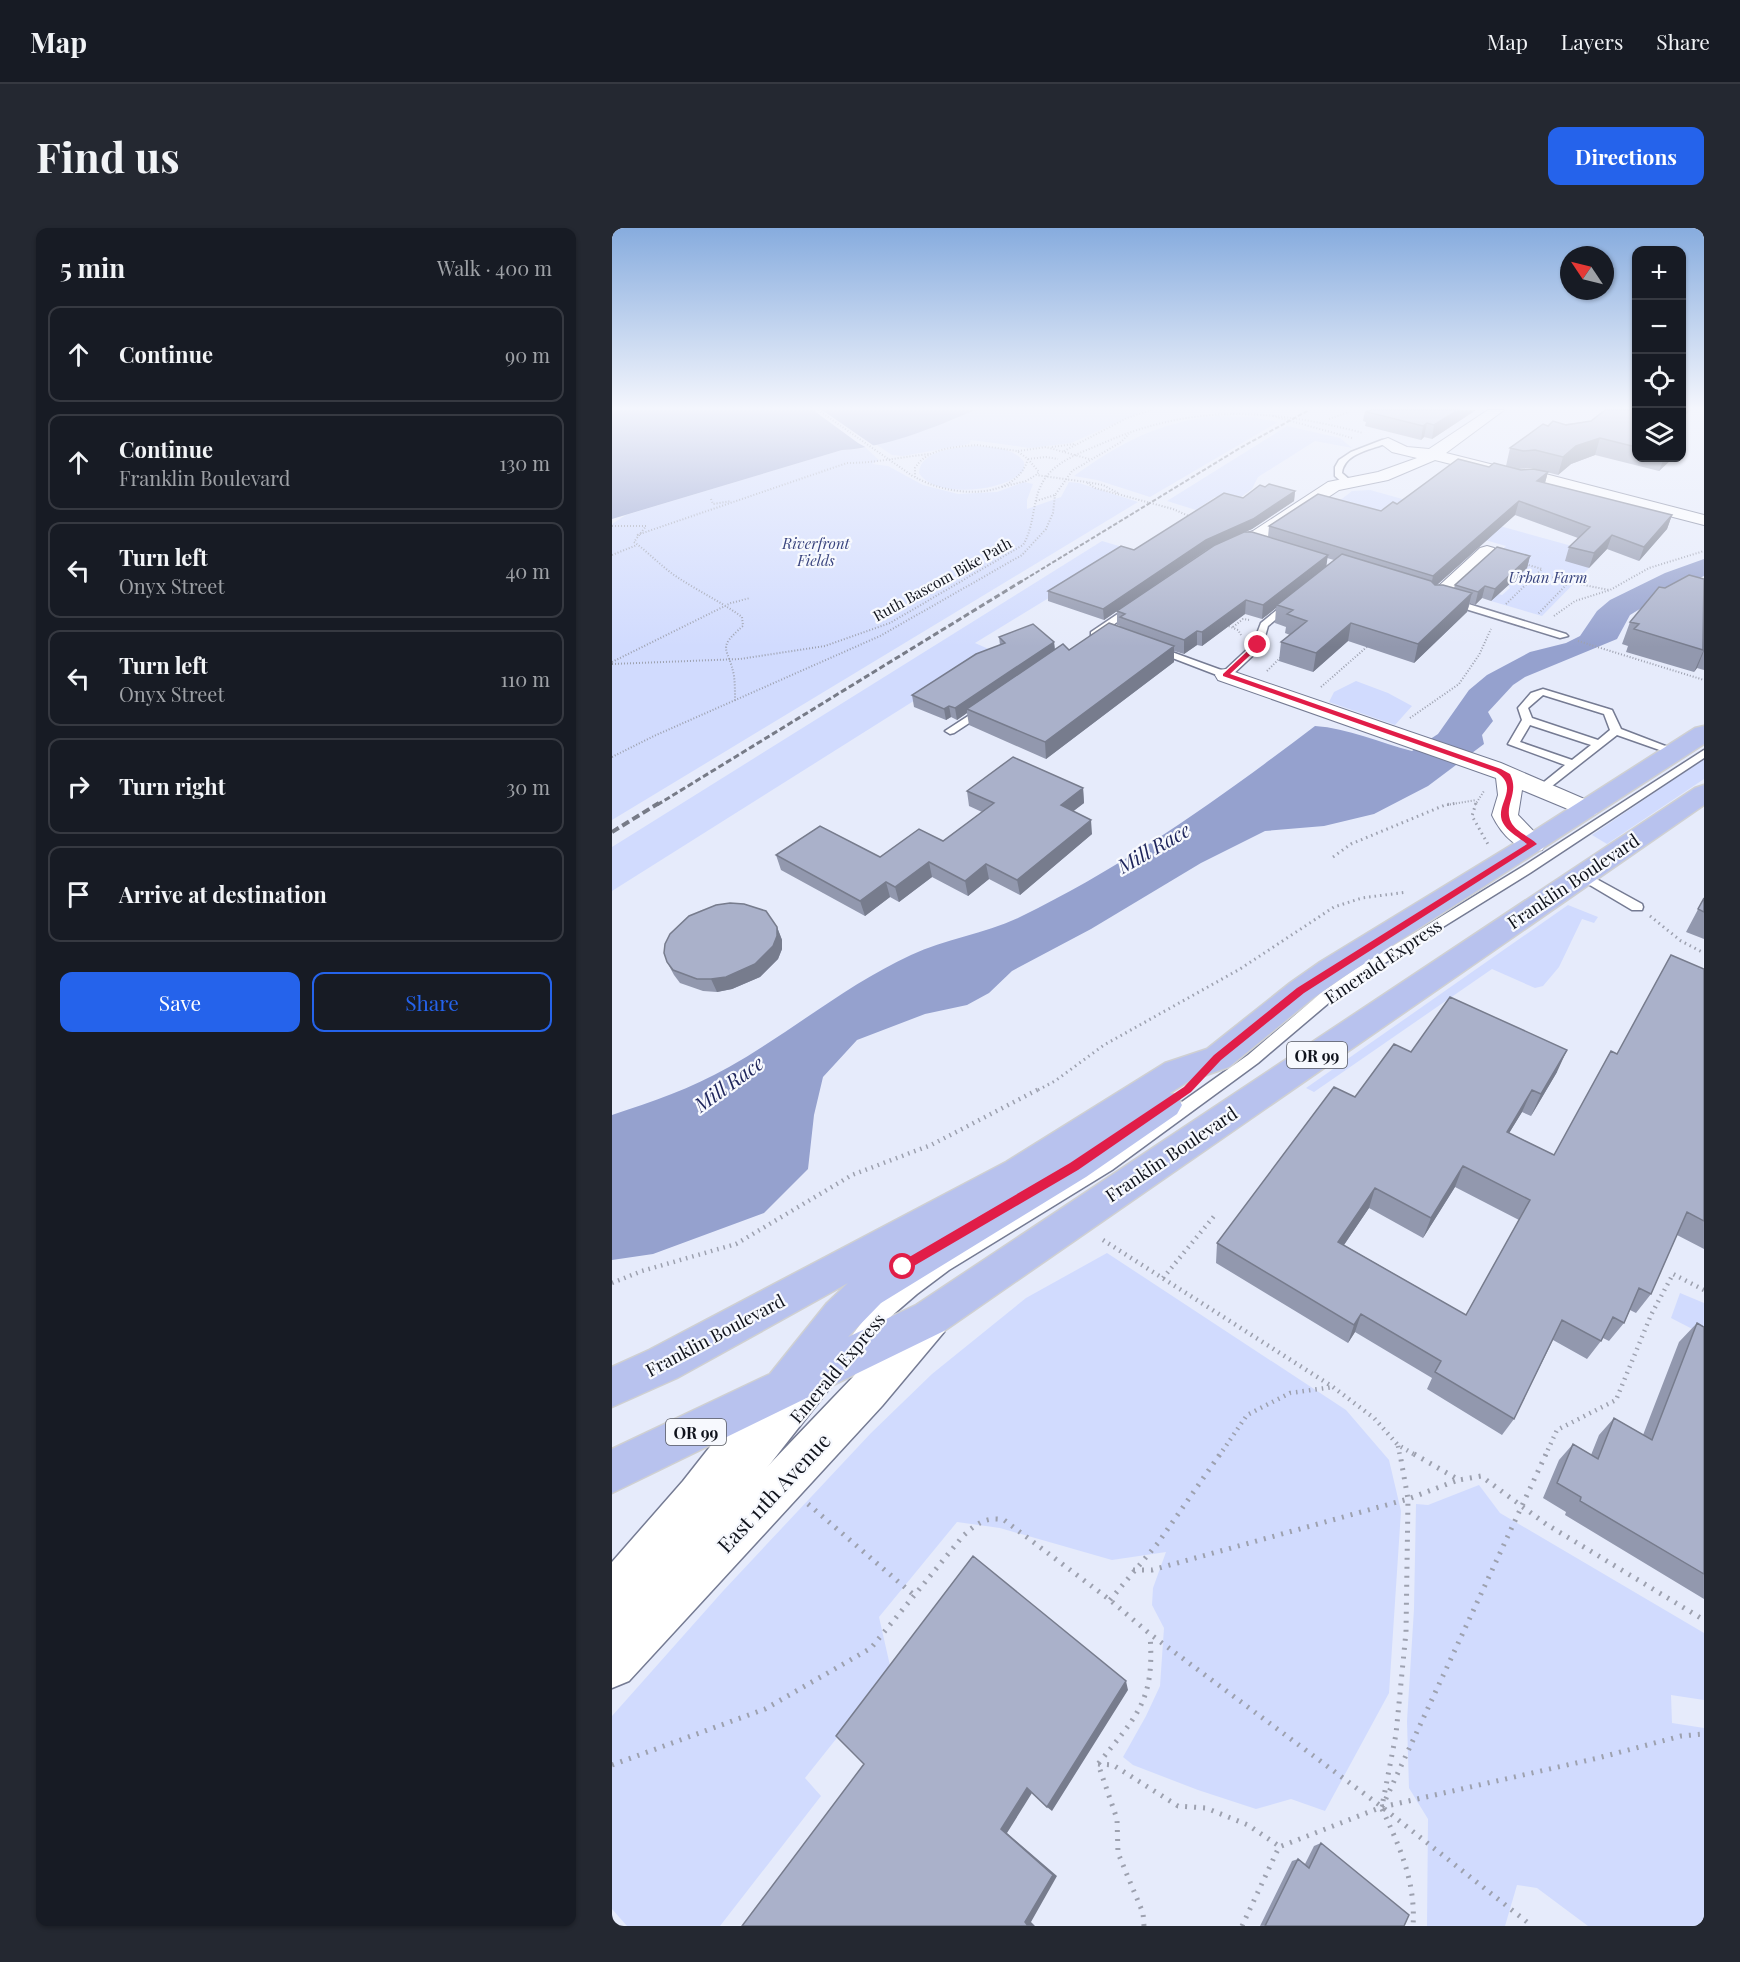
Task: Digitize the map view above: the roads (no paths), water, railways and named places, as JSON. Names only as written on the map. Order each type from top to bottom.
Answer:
[{"type":"main road","name":"Franklin Boulevard","points":[[612,1387],[663,1364],[1019,1172],[1177,1072],[1218,1058],[1300,991],[1541,849],[1587,809],[1704,733]]},
{"type":"main road","name":"Franklin Boulevard","points":[[612,1471],[930,1318],[1704,793]]},
{"type":"main road","points":[[1541,849],[1582,875]]},
{"type":"main road","points":[[612,1596],[711,1484],[841,1316],[867,1291],[1074,1167],[1188,1089],[1218,1058]]},
{"type":"main road","name":"East 11th Avenue","points":[[612,1664],[867,1392],[930,1318]]},
{"type":"street","points":[[1243,540],[1259,535],[1327,489]]},
{"type":"street","points":[[1559,489],[1704,528]]},
{"type":"street","points":[[1585,489],[1704,520]]},
{"type":"street","points":[[1432,595],[1487,552]]},
{"type":"street","points":[[1224,669],[1274,692],[1408,737],[1543,788],[1587,809]]},
{"type":"street","points":[[1500,772],[1511,791],[1507,800],[1505,818],[1513,831],[1541,849]]},
{"type":"lane","points":[[1243,540],[1269,545]]},
{"type":"lane","points":[[1432,595],[1563,636]]},
{"type":"lane","points":[[1147,646],[1224,669],[1258,645],[1264,625],[1298,597]]},
{"type":"lane","points":[[1082,642],[1141,602]]},
{"type":"lane","points":[[1101,630],[1117,636]]},
{"type":"lane","points":[[1573,764],[1514,744],[1527,720],[1523,708],[1535,694],[1543,692],[1608,712],[1616,731],[1675,752]]},
{"type":"lane","points":[[950,731],[996,700]]},
{"type":"lane","points":[[1527,720],[1599,744]]},
{"type":"lane","points":[[1543,788],[1616,731]]},
{"type":"lane","name":"Emerald Express","points":[[612,1631],[716,1516],[875,1319],[911,1288],[942,1265],[1124,1153],[1253,1059],[1326,997],[1541,849],[1704,753]]},
{"type":"lane","points":[[1582,875],[1637,907]]},
{"type":"water","points":[[612,489],[711,489],[612,519]]},
{"type":"water","name":"Mill Race","points":[[1704,559],[1704,576],[1661,596],[1630,615],[1617,639],[1525,677],[1513,685],[1488,712],[1493,721],[1482,735],[1484,744],[1428,786],[1374,814],[1324,826],[1265,831],[1201,863],[1091,929],[1012,971],[989,993],[967,1005],[925,1014],[857,1040],[823,1077],[814,1115],[808,1169],[764,1213],[653,1254],[612,1260],[612,1115],[672,1094],[714,1075],[752,1053],[841,994],[911,955],[938,944],[1009,922],[1099,875],[1173,828],[1315,726],[1352,733],[1412,751],[1438,734],[1469,690],[1487,675],[1530,652],[1566,643],[1580,636],[1597,611],[1610,600],[1665,573]]},
{"type":"railway","points":[[1019,583],[1172,489]]},
{"type":"railway","points":[[657,805],[1022,581]]},
{"type":"railway","points":[[612,832],[659,803]]},
{"type":"park label","name":"Riverfront Fields","points":[[816,552]]},
{"type":"park label","name":"Urban Farm","points":[[1548,577]]}]
